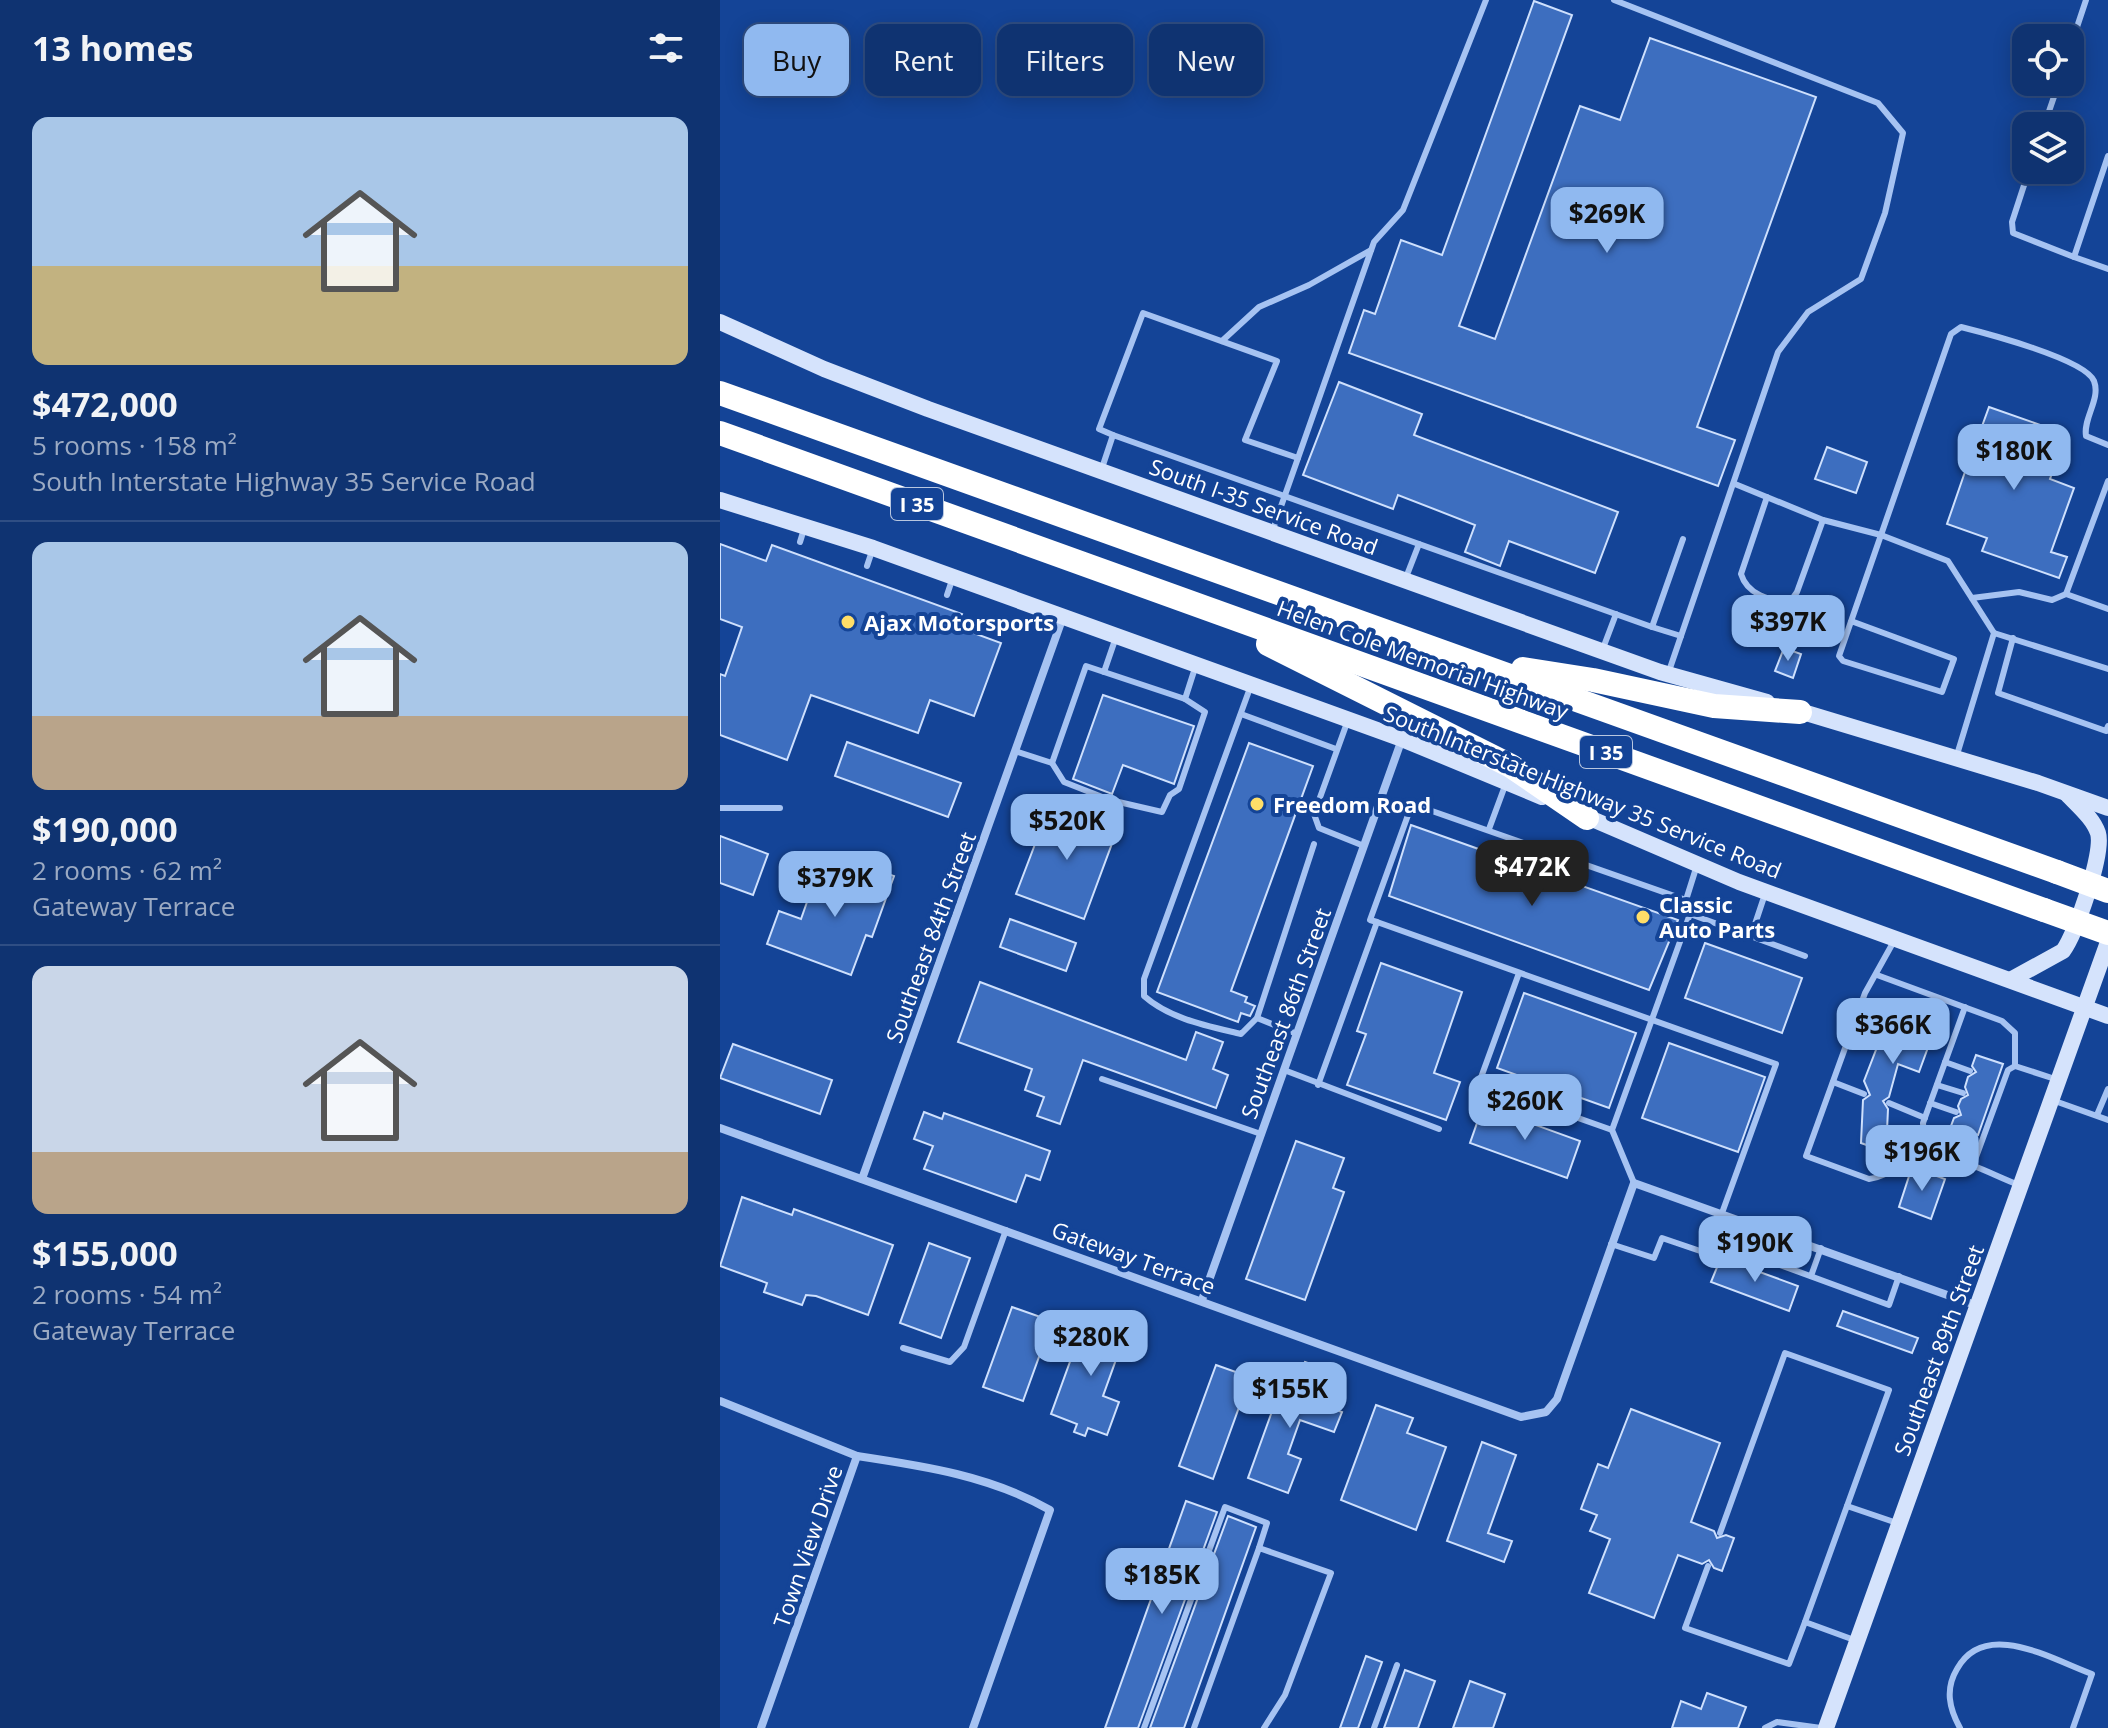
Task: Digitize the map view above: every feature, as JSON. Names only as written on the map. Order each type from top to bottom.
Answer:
[{"type":"highway","name":"Helen Cole Memorial Highway","points":[[720,393],[2108,891]]},
{"type":"highway","name":"Helen Cole Memorial Highway","points":[[720,433],[2108,933]]},
{"type":"highway","points":[[1169,595],[1511,766],[1587,818]]},
{"type":"highway","points":[[1468,661],[1593,680],[1714,706],[1800,712]]},
{"type":"main road","name":"South I-35 Service Road","points":[[720,322],[824,369],[1101,471],[1668,674],[1800,712]]},
{"type":"main road","points":[[720,500],[802,534],[873,548],[1063,616]]},
{"type":"main road","name":"South Interstate Highway 35 Service Road","points":[[1063,616],[1402,739],[1766,892],[2108,1016]]},
{"type":"main road","points":[[1800,712],[1956,758],[2108,808]]},
{"type":"main road","points":[[2012,979],[2063,951],[2095,866],[2099,837],[2096,827],[2066,793]]},
{"type":"main road","name":"Southeast 89th Street","points":[[1824,1728],[2108,942]]},
{"type":"street","name":"Southeast 84th Street","points":[[862,1179],[1063,616]]},
{"type":"street","name":"Southeast 86th Street","points":[[1202,1300],[1402,739]]},
{"type":"street","name":"Gateway Terrace","points":[[720,1128],[1508,1412],[1536,1417],[1550,1409],[1557,1399],[1611,1244]]},
{"type":"street","points":[[1611,1244],[1634,1183],[1978,1306]]},
{"type":"street","name":"Town View Drive","points":[[720,1401],[780,1422],[857,1456],[761,1728]]},
{"type":"street","points":[[857,1456],[927,1467],[1013,1489],[1050,1510],[973,1728]]},
{"type":"lane","points":[[1272,532],[1372,250],[1403,210],[1486,0]]},
{"type":"lane","points":[[1614,0],[1878,103],[1903,133],[1885,213],[1861,279],[1808,312],[1778,352],[1668,674]]},
{"type":"lane","points":[[2078,24],[2086,0]]},
{"type":"lane","points":[[2074,257],[2108,156]]},
{"type":"lane","points":[[2024,184],[2012,222],[2013,233],[2020,239],[2108,269]]},
{"type":"lane","points":[[2097,189],[2108,192]]},
{"type":"lane","points":[[1222,341],[1259,307],[1309,285],[1372,250]]},
{"type":"lane","points":[[1298,458],[1245,440],[1277,361],[1143,313],[1099,429],[1681,636]]},
{"type":"lane","points":[[1851,621],[1954,659],[1942,692],[1843,661],[1839,656],[1851,621],[1951,334],[1961,327],[2013,342],[2082,369],[2093,378],[2095,388],[2086,436],[2108,445]]},
{"type":"lane","points":[[1101,471],[1113,435]]},
{"type":"lane","points":[[2066,594],[2108,481]]},
{"type":"lane","points":[[1735,484],[1823,520],[1881,535],[1948,561],[1994,633],[2108,669]]},
{"type":"lane","points":[[1767,497],[1741,574],[1744,584],[1752,592],[1790,602],[1797,592],[1823,520]]},
{"type":"lane","points":[[1652,627],[1683,539]]},
{"type":"lane","points":[[1405,580],[1419,544]]},
{"type":"lane","points":[[867,566],[873,548]]},
{"type":"lane","points":[[947,595],[953,577]]},
{"type":"lane","points":[[1972,598],[2019,592],[2052,600],[2066,594],[2108,609]]},
{"type":"lane","points":[[1602,651],[1616,614]]},
{"type":"lane","points":[[1956,758],[1994,633]]},
{"type":"lane","points":[[1104,672],[1116,636]]},
{"type":"lane","points":[[2013,638],[1998,693],[2106,731],[2108,726]]},
{"type":"lane","points":[[1185,699],[1196,665]]},
{"type":"lane","points":[[1015,751],[1052,763],[1064,782],[1110,800],[1162,812],[1170,795],[1179,789],[1205,712],[1185,699],[1086,666],[1052,763]]},
{"type":"lane","points":[[1252,685],[1144,979],[1144,996],[1158,1008],[1241,1034],[1257,1018],[1314,844]]},
{"type":"lane","points":[[1241,714],[1336,749]]},
{"type":"lane","points":[[1348,720],[1314,814],[1319,828],[1364,846]]},
{"type":"lane","points":[[1489,829],[1507,781]]},
{"type":"lane","points":[[1686,900],[1412,804],[1370,920],[1776,1064],[1722,1213]]},
{"type":"lane","points":[[720,808],[780,808]]},
{"type":"lane","points":[[1634,1183],[1612,1130],[1690,914],[1686,900],[1697,865]]},
{"type":"lane","points":[[1751,936],[1766,892]]},
{"type":"lane","points":[[1690,914],[1805,956]]},
{"type":"lane","points":[[1318,1085],[1377,922]]},
{"type":"lane","points":[[1896,938],[1865,993],[1806,1156],[1869,1179],[1880,1178],[1915,1157],[1944,1157],[2021,1186]]},
{"type":"lane","points":[[1519,973],[1479,1083],[1612,1130]]},
{"type":"lane","points":[[1877,975],[2002,1021],[2015,1033],[2015,1066]]},
{"type":"lane","points":[[1925,1157],[1925,1118],[1965,1007]]},
{"type":"lane","points":[[1257,1018],[1297,1034]]},
{"type":"lane","points":[[1945,1062],[1970,1071]]},
{"type":"lane","points":[[1972,1168],[2000,1082],[2008,1070],[2015,1066],[2058,1080]]},
{"type":"lane","points":[[1284,1070],[1439,1129]]},
{"type":"lane","points":[[1102,1079],[1261,1134]]},
{"type":"lane","points":[[1833,1082],[1864,1094]]},
{"type":"lane","points":[[1937,1085],[1963,1093]]},
{"type":"lane","points":[[2097,1115],[2108,1089]]},
{"type":"lane","points":[[2052,1100],[2108,1120]]},
{"type":"lane","points":[[1889,1103],[1925,1118]]},
{"type":"lane","points":[[1930,1103],[1956,1112]]},
{"type":"lane","points":[[1742,1251],[1751,1223]]},
{"type":"lane","points":[[903,1348],[950,1362],[964,1347],[1006,1230]]},
{"type":"lane","points":[[1611,1244],[1654,1258],[1662,1238],[1712,1255],[1742,1251],[1889,1305],[1899,1276]]},
{"type":"lane","points":[[1811,1276],[1821,1248]]},
{"type":"lane","points":[[1708,1566],[1685,1628],[1789,1664],[1889,1390],[1785,1353],[1720,1533]]},
{"type":"lane","points":[[1847,1506],[1899,1524]]},
{"type":"lane","points":[[1144,1728],[1225,1507],[1267,1523],[1194,1728]]},
{"type":"lane","points":[[1259,1548],[1331,1573],[1285,1695],[1264,1728]]},
{"type":"lane","points":[[1805,1622],[1857,1641]]},
{"type":"lane","points":[[1960,1728],[1950,1704],[1953,1676],[1971,1653],[1998,1643],[2013,1644],[2092,1674],[2073,1728]]},
{"type":"lane","points":[[1374,1728],[1397,1665]]},
{"type":"lane","points":[[1765,1728],[1777,1722],[1824,1728]]},
{"type":"building","points":[[1534,1],[1572,15],[1459,326],[1495,339],[1580,106],[1620,120],[1650,38],[1816,97],[1697,427],[1735,440],[1718,486],[1349,353],[1364,310],[1375,314],[1401,240],[1442,255]]},
{"type":"building","points":[[1339,382],[1422,414],[1414,435],[1618,512],[1595,573],[1509,541],[1500,566],[1465,552],[1475,525],[1398,495],[1393,509],[1303,475]]},
{"type":"building","points":[[1989,407],[2066,434],[2050,479],[2074,488],[2051,552],[2067,557],[2059,578],[1982,551],[1987,538],[1947,524],[1967,466],[1960,464],[1966,448],[1973,451]]},
{"type":"building","points":[[1827,447],[1867,462],[1856,493],[1815,479]]},
{"type":"building","points":[[720,544],[766,561],[772,545],[962,614],[957,627],[1001,643],[974,716],[930,700],[918,733],[811,695],[787,760],[720,735],[720,674],[725,676],[742,627],[720,619]]},
{"type":"building","points":[[1784,648],[1801,654],[1793,678],[1775,671]]},
{"type":"building","points":[[1103,695],[1194,726],[1174,784],[1123,765],[1112,794],[1073,779]]},
{"type":"building","points":[[847,742],[961,783],[948,817],[835,776]]},
{"type":"building","points":[[1249,743],[1313,766],[1231,991],[1247,997],[1245,1002],[1255,1006],[1250,1016],[1241,1013],[1238,1022],[1157,992]]},
{"type":"building","points":[[1050,805],[1117,830],[1084,919],[1016,894]]},
{"type":"building","points":[[1411,825],[1678,920],[1649,990],[1389,896]]},
{"type":"building","points":[[720,836],[768,854],[753,895],[720,883]]},
{"type":"building","points":[[857,863],[894,876],[872,937],[866,935],[851,975],[767,944],[779,911],[801,919],[818,871],[850,882]]},
{"type":"building","points":[[1010,919],[1076,943],[1066,971],[1000,947]]},
{"type":"building","points":[[1705,943],[1802,978],[1782,1033],[1685,998]]},
{"type":"building","points":[[1381,963],[1462,992],[1434,1073],[1460,1082],[1446,1120],[1347,1085],[1366,1034],[1357,1031]]},
{"type":"building","points":[[980,982],[1186,1060],[1196,1032],[1223,1042],[1213,1069],[1228,1075],[1216,1108],[1083,1060],[1060,1124],[1037,1116],[1044,1097],[1025,1090],[1032,1069],[958,1042]]},
{"type":"building","points":[[1524,993],[1636,1033],[1609,1108],[1497,1068]]},
{"type":"building","points":[[1893,1004],[1938,1020],[1919,1072],[1898,1064],[1889,1097],[1883,1101],[1888,1109],[1886,1152],[1861,1143],[1863,1100],[1870,1095],[1864,1081],[1884,1029],[1879,1027],[1886,1005]]},
{"type":"building","points":[[1669,1043],[1765,1077],[1738,1152],[1642,1118]]},
{"type":"building","points":[[733,1044],[832,1080],[820,1114],[720,1078]]},
{"type":"building","points":[[1976,1055],[2003,1064],[1978,1135],[1951,1126],[1954,1118],[1961,1115],[1958,1106],[1961,1099],[1968,1095],[1965,1087],[1968,1077],[1976,1072],[1972,1066]]},
{"type":"building","points":[[1483,1106],[1580,1141],[1567,1178],[1470,1143]]},
{"type":"building","points":[[924,1112],[942,1119],[944,1113],[1050,1151],[1040,1180],[1026,1175],[1016,1202],[924,1169],[933,1146],[914,1139]]},
{"type":"building","points":[[1296,1141],[1344,1158],[1333,1188],[1344,1192],[1305,1300],[1246,1279]]},
{"type":"building","points":[[1912,1167],[1945,1179],[1931,1219],[1899,1207]]},
{"type":"building","points":[[742,1197],[792,1215],[794,1209],[893,1245],[868,1315],[816,1296],[806,1295],[802,1305],[764,1292],[767,1283],[720,1266]]},
{"type":"building","points":[[929,1243],[970,1258],[941,1338],[900,1323]]},
{"type":"building","points":[[1720,1260],[1798,1286],[1789,1311],[1711,1282]]},
{"type":"building","points":[[1012,1307],[1052,1321],[1023,1401],[983,1387]]},
{"type":"building","points":[[1843,1311],[1918,1338],[1912,1353],[1837,1326]]},
{"type":"building","points":[[1087,1315],[1127,1329],[1103,1396],[1119,1402],[1107,1435],[1088,1428],[1085,1436],[1074,1432],[1077,1424],[1051,1414]]},
{"type":"building","points":[[1305,1362],[1319,1367],[1308,1399],[1342,1412],[1334,1432],[1300,1420],[1288,1454],[1301,1459],[1288,1493],[1248,1478],[1284,1378],[1297,1382]]},
{"type":"building","points":[[1216,1365],[1250,1377],[1213,1479],[1179,1466]]},
{"type":"building","points":[[1376,1405],[1413,1418],[1407,1433],[1446,1447],[1416,1530],[1341,1500]]},
{"type":"building","points":[[1631,1409],[1720,1443],[1691,1522],[1714,1531],[1717,1538],[1726,1535],[1734,1538],[1722,1571],[1714,1568],[1709,1560],[1702,1564],[1678,1555],[1654,1618],[1589,1593],[1610,1539],[1590,1531],[1597,1515],[1581,1509],[1598,1464],[1608,1468]]},
{"type":"building","points":[[1482,1442],[1516,1455],[1488,1533],[1512,1541],[1504,1562],[1447,1541]]},
{"type":"building","points":[[1186,1501],[1217,1512],[1138,1728],[1105,1728]]},
{"type":"building","points":[[1228,1516],[1256,1527],[1184,1728],[1150,1728]]},
{"type":"building","points":[[1366,1656],[1382,1662],[1358,1728],[1340,1728]]},
{"type":"building","points":[[1405,1670],[1435,1681],[1418,1728],[1384,1728]]},
{"type":"building","points":[[1470,1681],[1505,1694],[1493,1728],[1453,1728]]},
{"type":"building","points":[[1707,1693],[1746,1707],[1738,1728],[1672,1728],[1681,1701],[1701,1709]]},
{"type":"place","name":"Ajax Motorsports","points":[[848,622]]},
{"type":"place","name":"Freedom Road","points":[[1257,804]]},
{"type":"place","name":"Classic Auto Parts","points":[[1643,917]]}]
